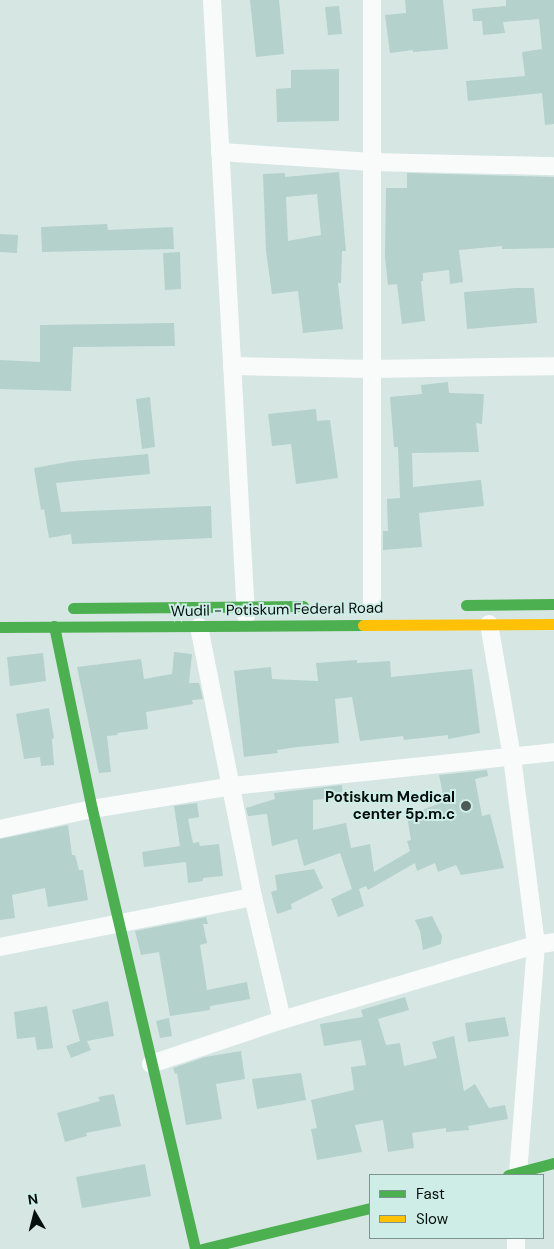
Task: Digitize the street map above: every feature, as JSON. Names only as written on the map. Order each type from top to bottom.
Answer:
[{"type":"main road","points":[[451,605],[554,604]]},
{"type":"main road","name":"Wudil - Potiskum Federal Road","points":[[63,608],[245,605],[314,606]]},
{"type":"main road","name":"Wudil - Potiskum Federal Road","points":[[0,627],[554,624]]},
{"type":"main road","points":[[54,626],[118,924],[195,1249]]},
{"type":"main road","points":[[515,1174],[554,1163]]},
{"type":"main road","points":[[202,1249],[369,1208]]},
{"type":"street","points":[[212,0],[247,625]]},
{"type":"street","points":[[372,0],[372,606]]},
{"type":"street","points":[[220,152],[372,162],[554,166]]},
{"type":"street","points":[[232,366],[371,369],[554,366]]},
{"type":"street","points":[[489,624],[512,757],[536,945],[515,1174]]},
{"type":"street","points":[[199,627],[253,897],[282,1020]]},
{"type":"street","points":[[0,829],[92,809],[232,786],[554,752]]},
{"type":"street","points":[[0,947],[253,897]]},
{"type":"street","points":[[151,1064],[282,1020],[536,945],[554,942]]},
{"type":"building","points":[[250,0],[279,0],[284,54],[256,57]]},
{"type":"building","points":[[405,0],[443,0],[448,49],[390,53],[385,15],[406,13]]},
{"type":"building","points":[[506,0],[554,0],[554,124],[545,125],[542,93],[468,101],[466,81],[525,76],[522,52],[542,49],[539,19],[503,22],[505,33],[483,35],[482,21],[473,21],[472,9],[506,6]]},
{"type":"building","points":[[339,6],[342,34],[328,35],[325,7]]},
{"type":"building","points":[[339,69],[339,121],[277,122],[276,89],[291,88],[291,70]]},
{"type":"building","points":[[339,172],[346,251],[342,251],[341,283],[338,283],[343,329],[303,333],[298,291],[272,294],[266,251],[263,174],[285,173],[285,177]],"holes":[[[317,194],[321,235],[288,241],[286,197]]]},
{"type":"building","points":[[407,173],[554,177],[554,248],[502,249],[502,246],[459,250],[463,282],[450,284],[449,270],[423,273],[423,281],[421,281],[425,321],[402,324],[397,284],[388,285],[385,257],[386,188],[407,188]]},
{"type":"building","points":[[107,224],[108,230],[173,227],[174,249],[42,252],[41,227]]},
{"type":"building","points":[[0,234],[18,235],[17,253],[0,252]]},
{"type":"building","points":[[180,252],[181,289],[165,290],[163,253]]},
{"type":"building","points":[[534,288],[537,323],[467,329],[464,292]]},
{"type":"building","points":[[174,323],[175,346],[73,347],[71,391],[0,389],[0,360],[40,362],[40,325]]},
{"type":"building","points":[[448,382],[449,393],[484,394],[482,424],[476,423],[479,452],[412,453],[413,487],[481,480],[484,506],[419,513],[422,547],[383,550],[383,531],[388,531],[387,499],[400,498],[398,447],[394,447],[390,397],[422,394],[421,385]]},
{"type":"building","points":[[150,397],[155,447],[142,449],[136,399]]},
{"type":"building","points":[[316,409],[317,421],[330,420],[338,478],[296,484],[291,444],[272,446],[268,414]]},
{"type":"building","points":[[148,454],[150,474],[56,483],[61,512],[211,506],[212,538],[72,544],[71,534],[49,538],[44,509],[41,510],[34,468],[73,461]]},
{"type":"building","points":[[174,652],[192,654],[189,683],[199,683],[203,699],[192,700],[193,704],[146,712],[148,729],[107,736],[111,772],[99,773],[77,667],[141,659],[144,679],[172,674]]},
{"type":"building","points":[[43,653],[46,681],[10,686],[7,657]]},
{"type":"building","points":[[357,660],[357,663],[390,661],[391,677],[472,669],[480,733],[448,739],[448,735],[404,740],[403,736],[360,741],[352,697],[335,699],[339,743],[297,747],[277,750],[278,753],[244,757],[234,671],[271,667],[272,679],[318,681],[316,663]]},
{"type":"building","points":[[49,708],[54,738],[52,739],[54,765],[41,766],[40,757],[24,759],[16,714]]},
{"type":"building","points":[[487,770],[488,776],[475,779],[482,816],[490,814],[504,868],[461,875],[456,865],[438,872],[435,863],[417,871],[415,863],[368,890],[366,886],[359,889],[364,906],[338,917],[331,899],[352,889],[340,853],[304,866],[297,839],[272,846],[267,814],[248,816],[246,808],[275,799],[274,793],[342,785],[343,797],[313,800],[313,830],[346,823],[351,848],[370,844],[374,872],[410,851],[407,841],[411,840],[407,816],[438,804],[437,796],[443,795],[439,775]]},
{"type":"building","points":[[197,803],[199,817],[188,819],[193,843],[199,842],[200,846],[219,844],[223,876],[203,878],[203,881],[188,883],[186,862],[144,867],[142,852],[180,846],[174,806]]},
{"type":"building","points":[[68,825],[72,855],[75,855],[79,870],[83,870],[88,900],[48,907],[45,888],[12,895],[15,918],[0,920],[0,839]]},
{"type":"building","points":[[314,869],[323,888],[291,904],[292,909],[277,914],[271,892],[277,890],[275,875]]},
{"type":"building","points":[[432,916],[442,936],[441,944],[423,950],[420,931],[415,920]]},
{"type":"building","points":[[206,917],[208,924],[203,924],[207,943],[200,945],[207,990],[247,982],[250,999],[210,1006],[210,1010],[170,1016],[159,952],[141,955],[135,931]]},
{"type":"building","points":[[405,997],[409,1010],[378,1019],[386,1045],[400,1043],[404,1066],[437,1058],[432,1042],[454,1036],[464,1091],[475,1084],[489,1108],[505,1105],[508,1119],[468,1126],[469,1130],[446,1132],[446,1128],[412,1133],[414,1148],[388,1152],[383,1120],[355,1125],[362,1152],[317,1160],[311,1129],[317,1128],[311,1100],[354,1090],[351,1067],[366,1065],[361,1040],[324,1046],[320,1024],[363,1017],[361,1010]]},
{"type":"building","points":[[108,1001],[114,1036],[87,1041],[91,1050],[71,1058],[66,1046],[80,1041],[72,1010]]},
{"type":"building","points":[[47,1006],[53,1048],[37,1050],[35,1037],[17,1039],[14,1012]]},
{"type":"building","points":[[505,1017],[509,1036],[468,1042],[465,1023]]},
{"type":"building","points":[[169,1018],[172,1036],[160,1038],[156,1021]]},
{"type":"building","points":[[241,1051],[245,1079],[216,1084],[222,1119],[186,1125],[177,1073],[175,1074],[173,1068],[205,1057]]},
{"type":"building","points":[[301,1073],[306,1100],[257,1109],[252,1079]]},
{"type":"building","points":[[114,1094],[121,1126],[86,1133],[87,1136],[65,1142],[57,1113],[100,1101],[98,1097]]},
{"type":"building","points":[[145,1164],[151,1196],[82,1208],[76,1177]]},
{"type":"traffic: fast","points":[[466,605],[554,604]]},
{"type":"traffic: fast","points":[[73,608],[303,606]]},
{"type":"traffic: fast","points":[[0,627],[363,625]]},
{"type":"traffic: fast","points":[[54,626],[92,809],[195,1249]]},
{"type":"traffic: fast","points":[[512,1174],[554,1163]]},
{"type":"traffic: fast","points":[[202,1249],[369,1208]]},
{"type":"traffic: slow","points":[[363,625],[554,624]]},
{"type":"place","name":"Potiskum Medical center 5p.m.c","points":[[466,806]]}]
